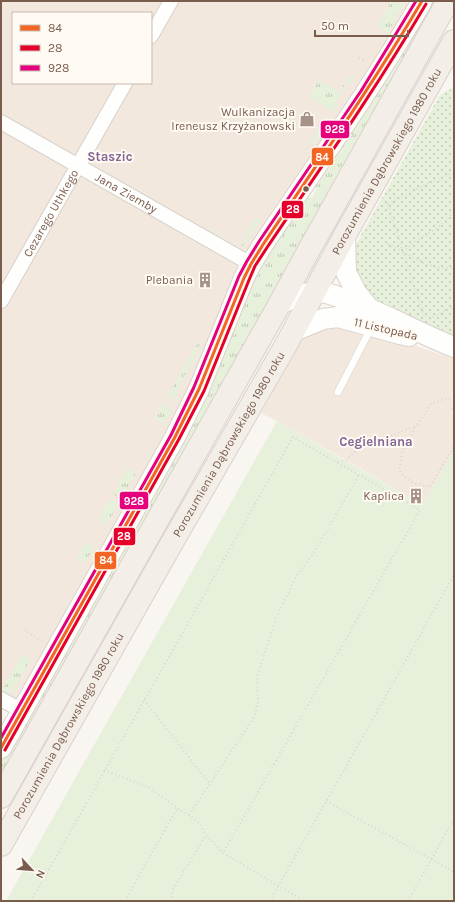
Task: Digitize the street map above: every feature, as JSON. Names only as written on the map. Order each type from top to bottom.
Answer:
[{"type":"main road","name":"Porozumienia Dąbrowskiego 1980 roku","points":[[1,797],[279,305],[448,1]]},
{"type":"main road","name":"Porozumienia Dąbrowskiego 1980 roku","points":[[1,845],[294,331],[345,235],[454,41]]},
{"type":"street","points":[[152,34],[171,1]]},
{"type":"street","points":[[1,748],[135,510],[182,423],[199,389],[239,289],[251,264],[398,43],[421,1]]},
{"type":"street","name":"Cezarego Uthkego","points":[[1,301],[124,84]]},
{"type":"street","name":"Jana Ziemby","points":[[1,122],[251,264]]},
{"type":"street","points":[[345,235],[346,272],[356,292],[368,307]]},
{"type":"street","points":[[310,248],[310,273],[315,292],[338,317]]},
{"type":"street","points":[[279,305],[291,299],[315,292]]},
{"type":"street","name":"11 Listopada","points":[[315,292],[327,292],[368,307],[435,340],[454,347]]},
{"type":"street","points":[[294,331],[323,319],[338,317]]},
{"type":"street","name":"11 Listopada","points":[[338,317],[400,334],[435,340]]},
{"type":"street","points":[[1,699],[22,711]]},
{"type":"lane","points":[[338,392],[372,326]]},
{"type":"path","points":[[359,58],[364,61]]},
{"type":"path","points":[[454,172],[386,203],[425,320],[454,307]]},
{"type":"path","points":[[403,252],[441,225],[454,212]]},
{"type":"path","points":[[388,244],[428,265],[454,268]]},
{"type":"path","points":[[454,401],[446,399],[431,404],[415,428],[402,453],[400,470],[403,476],[412,482],[430,487],[454,446]]},
{"type":"path","points":[[451,409],[454,405]]},
{"type":"path","points":[[337,462],[346,460],[354,452],[363,447],[412,427],[415,428]]},
{"type":"path","points":[[31,901],[293,437],[420,510],[223,853]]},
{"type":"path","points":[[189,815],[255,716],[258,701],[257,677],[276,618],[297,575],[314,554],[358,475]]},
{"type":"path","points":[[270,901],[454,575]]},
{"type":"path","points":[[24,630],[44,641]]},
{"type":"path","points":[[144,700],[210,784]]},
{"type":"path","points":[[104,770],[148,787],[198,822],[206,835],[223,853],[304,901]]},
{"type":"path","points":[[326,801],[454,872]]},
{"type":"path","points":[[125,901],[177,808]]},
{"type":"path","points":[[408,901],[454,819]]},
{"type":"path","points":[[173,901],[172,891],[206,835]]},
{"type":"shaded area","points":[[1,1],[406,1],[409,7],[408,13],[248,251],[239,250],[235,262],[238,269],[187,397],[17,700],[14,700],[1,693]]},
{"type":"shaded area","points":[[345,323],[454,359],[454,450],[422,505],[346,460],[261,413],[305,335],[308,332]]},
{"type":"green space","points":[[391,1],[401,1],[403,4],[387,33],[377,27]]},
{"type":"green space","points":[[429,1],[441,1],[1,780],[1,760],[141,512],[248,286],[295,210],[299,212],[309,197],[312,198],[317,188],[315,187],[345,141]]},
{"type":"green space","points":[[348,77],[356,82],[348,83],[335,103],[335,113],[309,97],[319,80],[340,92]]},
{"type":"green space","points":[[454,87],[454,336],[377,303],[355,282],[355,246],[440,95]]},
{"type":"green space","points":[[325,117],[330,120],[314,144],[310,142]]},
{"type":"green space","points":[[256,217],[261,220],[247,242],[240,246]]},
{"type":"green space","points":[[208,227],[240,246],[238,246],[207,228]]},
{"type":"green space","points":[[199,341],[201,342],[199,346],[200,350],[184,376],[175,399],[168,395]]},
{"type":"green space","points":[[164,404],[172,409],[163,424],[155,419]]},
{"type":"green space","points":[[277,421],[422,505],[454,450],[454,901],[6,901]]},
{"type":"green space","points":[[127,468],[136,473],[121,499],[113,494]]},
{"type":"green space","points":[[110,499],[118,504],[107,525],[98,520]]},
{"type":"green space","points":[[86,542],[94,547],[85,563],[76,559]]},
{"type":"green space","points":[[22,654],[31,659],[12,692],[6,693],[1,690],[1,686],[4,687]]},
{"type":"transit line","name":"928","points":[[1,738],[171,435],[194,387],[239,276],[247,261],[361,91],[416,1]]},
{"type":"transit line","name":"84","points":[[1,748],[175,437],[199,389],[251,264],[365,93],[422,1]]},
{"type":"transit line","name":"28","points":[[5,750],[179,439],[204,391],[255,266],[369,96],[426,4]]},
{"type":"place","name":"Wulkanizacja Ireneusz Krzyżanowski","points":[[307,119]]},
{"type":"place","name":"Plebania","points":[[205,280]]},
{"type":"place","name":"Kaplica","points":[[416,496]]},
{"type":"district","name":"Staszic","points":[[110,156]]},
{"type":"district","name":"Cegielniana","points":[[376,441]]}]
